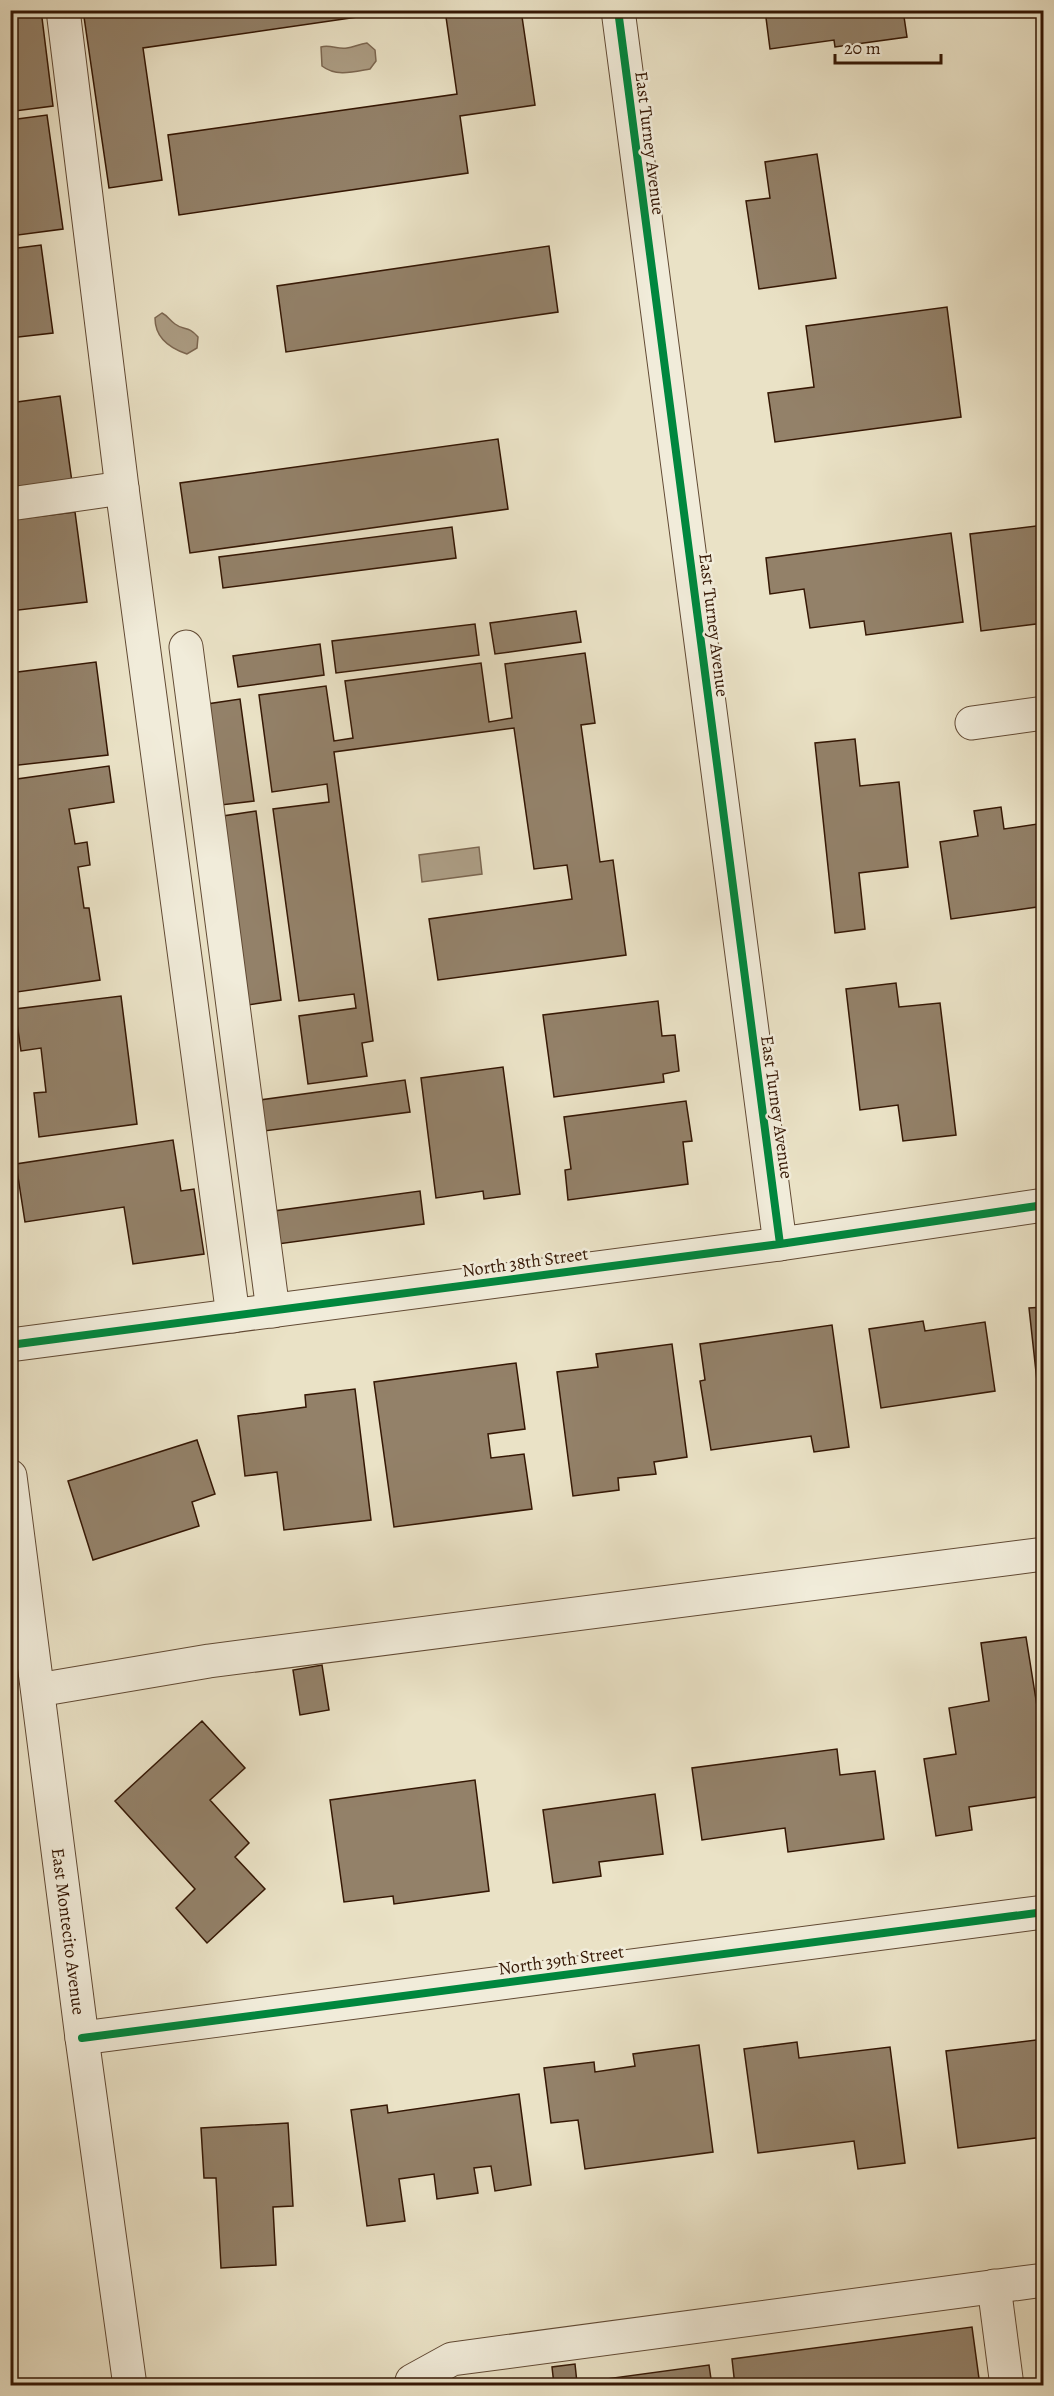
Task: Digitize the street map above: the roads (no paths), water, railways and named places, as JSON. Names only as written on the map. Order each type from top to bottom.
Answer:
[{"type":"street","points":[[63,10],[122,488],[233,1316]]},
{"type":"street","name":"East Turney Avenue","points":[[618,10],[780,1244]]},
{"type":"street","points":[[10,504],[122,488]]},
{"type":"street","points":[[186,647],[273,1311]]},
{"type":"street","points":[[972,723],[1044,713]]},
{"type":"street","name":"North 38th Street","points":[[10,1345],[780,1244],[1044,1206]]},
{"type":"street","name":"East Montecito Avenue","points":[[10,1476],[82,2038],[130,2385]]},
{"type":"street","points":[[38,1690],[209,1661],[1044,1554]]},
{"type":"street","name":"North 39th Street","points":[[82,2038],[1044,1912]]},
{"type":"street","points":[[413,2385],[412,2381],[452,2359],[1044,2280]]},
{"type":"street","points":[[994,2286],[1007,2385]]}]
